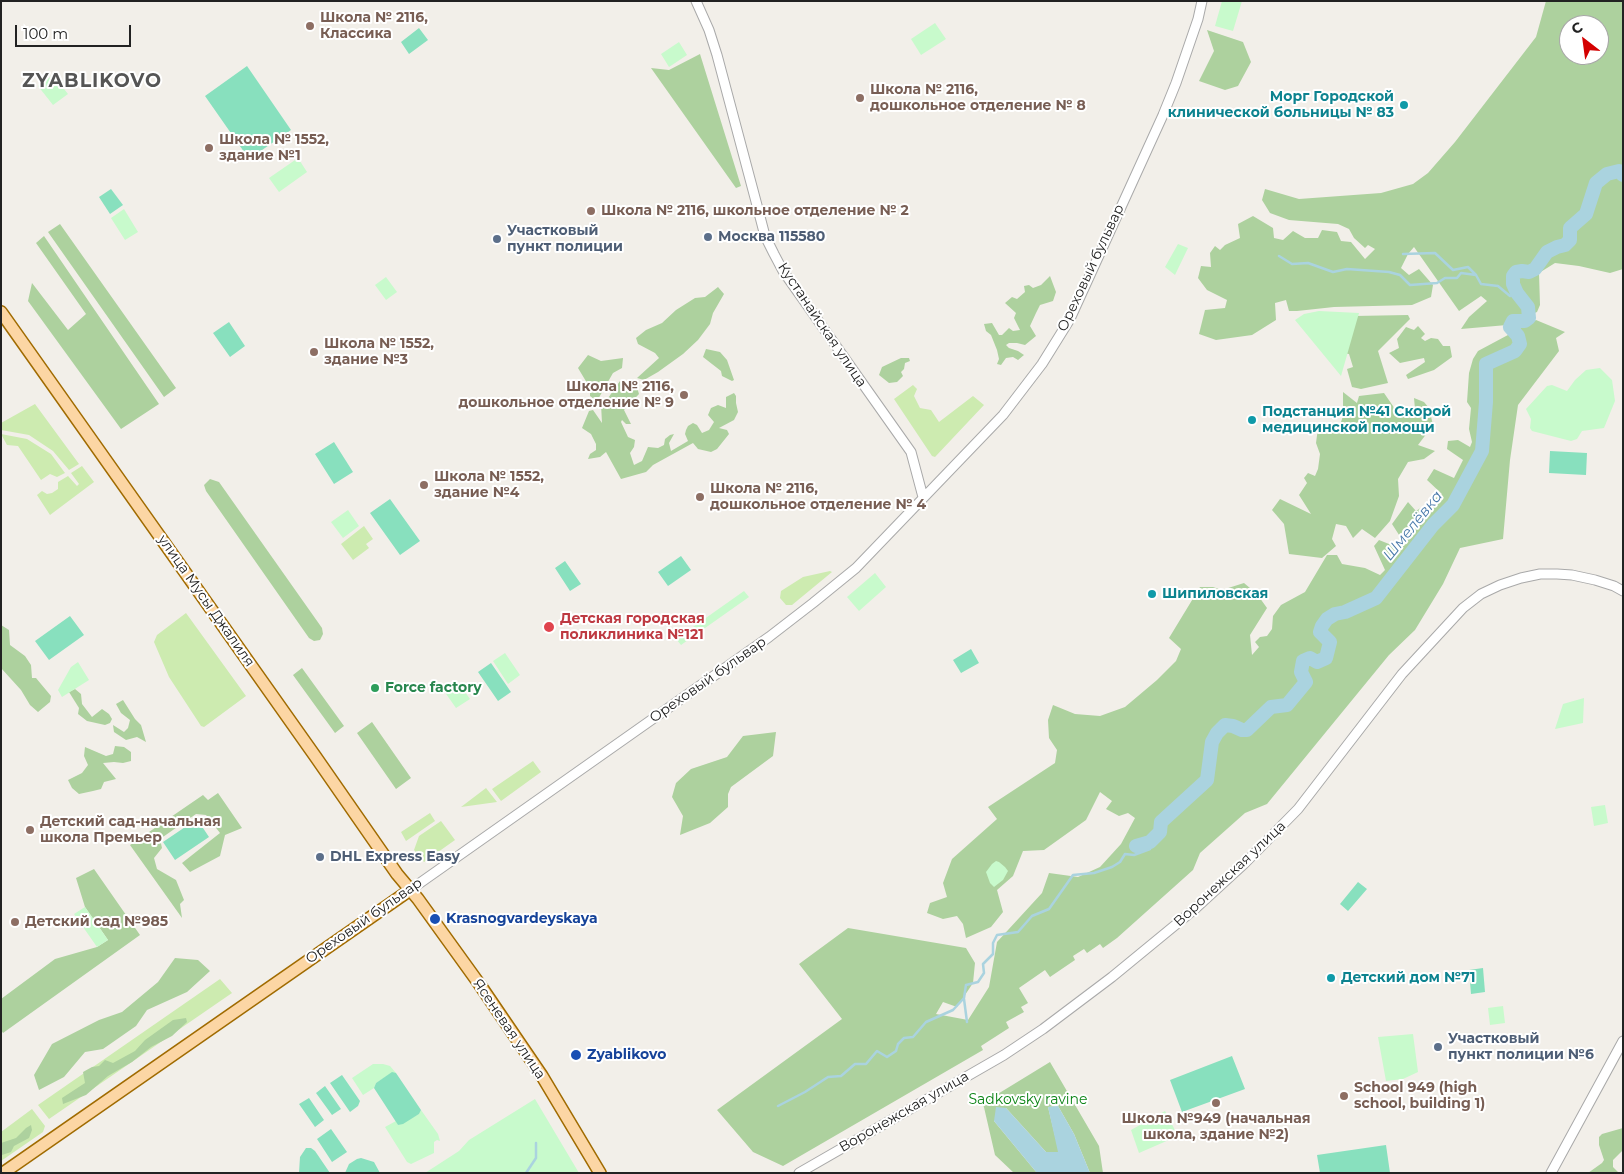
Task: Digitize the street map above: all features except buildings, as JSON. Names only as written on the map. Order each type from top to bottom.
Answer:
[{"type":"main road","name":"улица Мусы Джалиля","points":[[1,312],[410,890]]},
{"type":"main road","name":"Ореховый бульвар","points":[[3,1173],[410,890]]},
{"type":"main road","name":"Ясеневая улица","points":[[410,890],[474,977],[537,1069],[600,1173]]},
{"type":"street","name":"Кустанайская улица","points":[[696,1],[709,30],[717,55],[765,236],[783,271],[911,452],[923,497]]},
{"type":"street","name":"Ореховый бульвар","points":[[410,890],[791,620],[856,568],[1003,415],[1042,364],[1068,324],[1166,107],[1195,28],[1202,1]]},
{"type":"street","name":"Воронежская улица","points":[[799,1173],[979,1069],[1043,1029],[1112,978],[1196,908],[1244,864],[1298,809],[1402,674],[1462,608],[1481,594],[1500,584],[1540,574],[1572,575],[1595,580],[1623,590]]},
{"type":"street","points":[[1551,1173],[1623,1041]]},
{"type":"green space","points":[[1222,1],[1242,1],[1233,31],[1215,26]]},
{"type":"green space","points":[[1546,1],[1623,1],[1623,269],[1610,273],[1555,263],[1539,273],[1540,305],[1537,312],[1507,325],[1461,329],[1469,317],[1487,301],[1481,296],[1459,311],[1414,247],[1401,268],[1409,275],[1419,269],[1433,285],[1431,297],[1412,305],[1334,307],[1289,311],[1286,300],[1275,303],[1276,320],[1252,335],[1216,340],[1199,334],[1205,310],[1225,308],[1227,300],[1207,290],[1198,278],[1201,266],[1211,267],[1210,253],[1215,246],[1220,250],[1225,245],[1240,238],[1238,224],[1253,216],[1273,228],[1274,238],[1283,240],[1293,231],[1305,238],[1318,238],[1322,230],[1337,232],[1341,241],[1351,242],[1365,259],[1375,249],[1368,245],[1365,248],[1354,238],[1349,229],[1338,224],[1289,220],[1270,213],[1262,200],[1265,189],[1299,199],[1381,193],[1413,184],[1428,173],[1455,142],[1536,37]]},
{"type":"green space","points":[[935,23],[946,39],[921,55],[911,39]]},
{"type":"green space","points":[[419,28],[428,40],[409,54],[401,42]]},
{"type":"green space","points":[[1207,30],[1243,42],[1251,62],[1238,86],[1225,90],[1199,81],[1214,51]]},
{"type":"green space","points":[[679,42],[687,55],[669,67],[661,54]]},
{"type":"green space","points":[[700,54],[741,186],[736,188],[651,68],[669,70]]},
{"type":"green space","points":[[247,66],[291,130],[249,159],[205,96]]},
{"type":"green space","points":[[53,75],[68,94],[53,105],[38,86]]},
{"type":"green space","points":[[298,158],[307,172],[279,192],[269,178]]},
{"type":"green space","points":[[111,189],[123,205],[110,214],[99,197]]},
{"type":"green space","points":[[124,209],[138,232],[125,240],[111,218]]},
{"type":"green space","points":[[60,224],[176,388],[164,397],[48,232]]},
{"type":"green space","points":[[44,236],[159,404],[121,429],[28,301],[32,283],[68,330],[86,314],[36,243]]},
{"type":"green space","points":[[1178,244],[1188,248],[1175,275],[1165,267]]},
{"type":"green space","points":[[1050,276],[1056,292],[1053,301],[1040,305],[1030,326],[1036,336],[1025,345],[1009,343],[1006,345],[1024,355],[1018,360],[1013,357],[1006,358],[1001,365],[997,364],[999,359],[997,350],[984,324],[992,323],[999,335],[1002,335],[1009,328],[1013,331],[1020,330],[1014,318],[1016,313],[1005,303],[1012,297],[1017,299],[1025,292],[1024,286],[1029,285],[1033,288],[1041,285]]},
{"type":"green space","points":[[386,277],[397,292],[386,300],[375,285]]},
{"type":"green space","points":[[718,287],[724,294],[713,313],[710,324],[698,340],[683,354],[658,372],[644,380],[637,378],[659,358],[655,353],[638,344],[636,338],[646,330],[662,323],[676,310],[695,298],[705,297]]},
{"type":"green space","points":[[1319,311],[1359,313],[1341,376],[1295,320],[1304,314]]},
{"type":"green space","points":[[1408,315],[1410,319],[1378,351],[1388,383],[1361,389],[1352,387],[1347,369],[1353,367],[1349,354],[1342,353],[1354,316]]},
{"type":"green space","points":[[1536,320],[1565,332],[1556,338],[1559,351],[1518,405],[1510,460],[1503,539],[1460,548],[1443,584],[1415,630],[1389,655],[1267,804],[1245,813],[1200,853],[1193,870],[1117,938],[1103,948],[1100,944],[1087,953],[1084,949],[1073,956],[1075,960],[1050,977],[1045,970],[1019,988],[1028,1003],[1021,1007],[1024,1012],[1006,1022],[1009,1028],[981,1046],[983,1050],[783,1166],[753,1152],[717,1110],[842,1019],[799,964],[848,928],[966,948],[975,963],[973,983],[957,1007],[943,1002],[936,1014],[968,1020],[989,987],[997,942],[1042,893],[1049,873],[1078,877],[1100,867],[1121,844],[1135,818],[1128,813],[1119,816],[1106,809],[1112,801],[1100,792],[1086,820],[1044,850],[1023,851],[1013,876],[997,890],[1003,912],[991,927],[966,938],[963,924],[957,916],[943,919],[927,913],[930,903],[947,897],[943,883],[952,859],[997,819],[988,807],[1055,763],[1057,750],[1049,738],[1048,720],[1053,705],[1075,714],[1100,716],[1125,707],[1176,661],[1181,649],[1169,638],[1200,587],[1213,587],[1222,590],[1244,583],[1257,594],[1267,608],[1250,635],[1252,655],[1259,647],[1255,642],[1260,637],[1267,636],[1272,629],[1273,616],[1281,605],[1305,592],[1327,555],[1337,555],[1342,564],[1365,568],[1380,575],[1385,570],[1374,546],[1379,540],[1399,548],[1401,538],[1392,524],[1408,502],[1416,511],[1442,494],[1427,480],[1434,469],[1454,478],[1463,460],[1447,449],[1448,441],[1458,440],[1470,447],[1472,442],[1469,429],[1471,408],[1467,402],[1469,373],[1473,359],[1478,351]]},
{"type":"green space","points":[[229,322],[245,346],[230,357],[213,333]]},
{"type":"green space","points":[[1418,326],[1425,334],[1421,338],[1425,341],[1431,338],[1438,339],[1443,346],[1450,346],[1452,357],[1434,370],[1408,379],[1406,375],[1425,362],[1424,358],[1400,363],[1389,353],[1399,348],[1397,339],[1406,327],[1414,330]]},
{"type":"green space","points":[[706,349],[720,352],[727,360],[734,380],[732,381],[722,376],[721,371],[703,357]]},
{"type":"green space","points":[[588,355],[601,361],[623,358],[622,368],[613,373],[597,401],[590,396],[590,388],[578,368]]},
{"type":"green space","points":[[901,358],[909,358],[910,361],[905,363],[904,369],[901,372],[903,376],[897,382],[889,383],[879,375],[882,367]]},
{"type":"green space","points":[[1600,368],[1612,380],[1615,401],[1604,428],[1582,431],[1577,439],[1571,441],[1532,431],[1530,428],[1531,419],[1526,409],[1547,386],[1552,385],[1567,391],[1586,370]]},
{"type":"green space","points":[[620,381],[624,385],[636,384],[639,394],[624,410],[631,424],[626,424],[622,420],[621,422],[628,437],[635,440],[634,447],[630,453],[634,465],[642,461],[648,447],[658,448],[664,445],[665,439],[670,435],[674,434],[669,443],[671,451],[688,441],[685,434],[686,430],[693,423],[697,425],[702,433],[709,430],[714,422],[708,415],[711,408],[718,405],[726,408],[726,397],[734,393],[738,412],[734,420],[719,428],[727,430],[729,434],[717,449],[711,452],[698,449],[693,443],[653,465],[646,472],[621,479],[606,452],[600,457],[588,459],[590,454],[596,450],[596,444],[591,434],[582,428],[589,411],[593,410],[602,423],[601,404],[606,401]]},
{"type":"green space","points":[[913,385],[917,389],[914,396],[920,408],[931,410],[939,422],[973,396],[984,405],[935,457],[932,456],[894,399]]},
{"type":"green space","points":[[1343,392],[1357,403],[1359,396],[1384,393],[1397,416],[1415,409],[1414,398],[1424,402],[1429,408],[1433,425],[1418,445],[1435,451],[1424,459],[1408,462],[1398,479],[1399,496],[1390,521],[1375,538],[1362,529],[1353,538],[1346,526],[1336,524],[1332,539],[1336,546],[1322,558],[1289,554],[1284,524],[1272,510],[1280,499],[1311,514],[1299,495],[1307,483],[1304,478],[1308,473],[1315,476],[1318,469],[1320,454],[1316,443],[1318,428],[1331,423],[1340,425],[1343,416]]},
{"type":"green space","points":[[35,404],[79,464],[69,470],[53,451],[29,435],[1,430],[1,423]]},
{"type":"green space","points":[[1,434],[27,439],[51,454],[65,473],[57,477],[50,474],[41,480],[18,446],[7,445]]},
{"type":"green space","points":[[334,442],[353,472],[334,484],[315,454]]},
{"type":"green space","points":[[1550,451],[1587,453],[1586,475],[1549,473]]},
{"type":"green space","points":[[82,466],[94,482],[50,515],[37,495],[42,491],[47,494],[52,493],[58,489],[58,482],[68,476],[77,486],[79,484],[71,473]]},
{"type":"green space","points":[[210,479],[219,482],[322,628],[323,634],[320,640],[314,641],[309,638],[206,491],[204,485]]},
{"type":"green space","points":[[390,499],[420,541],[400,555],[370,513]]},
{"type":"green space","points":[[348,510],[359,526],[343,538],[331,522]]},
{"type":"green space","points":[[364,526],[373,539],[366,544],[369,548],[353,560],[341,544]]},
{"type":"green space","points":[[681,556],[691,570],[668,586],[658,572]]},
{"type":"green space","points":[[565,561],[581,584],[570,591],[555,568]]},
{"type":"green space","points":[[832,572],[792,605],[786,605],[780,598],[781,591],[803,577]]},
{"type":"green space","points":[[875,573],[886,587],[859,611],[847,597]]},
{"type":"green space","points":[[744,591],[749,597],[681,645],[676,639]]},
{"type":"green space","points":[[186,613],[246,696],[204,727],[201,726],[169,677],[154,642],[157,635]]},
{"type":"green space","points":[[70,616],[84,635],[49,660],[35,641]]},
{"type":"green space","points":[[1,625],[9,630],[10,645],[25,656],[31,665],[32,678],[36,678],[51,696],[50,702],[38,712],[30,705],[21,690],[1,668]]},
{"type":"green space","points":[[971,649],[979,663],[961,673],[953,660]]},
{"type":"green space","points":[[505,653],[520,675],[508,684],[493,661]]},
{"type":"green space","points":[[78,662],[89,680],[62,697],[58,690],[71,667]]},
{"type":"green space","points":[[491,663],[511,692],[498,701],[478,672]]},
{"type":"green space","points":[[302,668],[344,726],[335,733],[293,675]]},
{"type":"green space","points":[[458,682],[470,699],[456,708],[444,691]]},
{"type":"green space","points":[[75,689],[81,694],[82,704],[92,717],[102,709],[112,719],[110,723],[105,725],[87,721],[78,714],[79,708],[69,692]]},
{"type":"green space","points":[[1584,698],[1583,723],[1555,729],[1563,704]]},
{"type":"green space","points":[[123,700],[141,725],[146,742],[137,737],[126,740],[114,732],[113,725],[124,732],[128,728],[130,720],[121,713],[116,704]]},
{"type":"green space","points":[[372,722],[411,778],[396,789],[357,733]]},
{"type":"green space","points":[[776,732],[773,756],[731,787],[728,794],[728,807],[710,823],[680,835],[683,816],[672,797],[676,783],[691,769],[727,757],[743,736]]},
{"type":"green space","points":[[115,746],[124,747],[131,752],[131,761],[103,763],[116,779],[104,782],[101,789],[79,794],[72,788],[68,780],[82,773],[88,765],[84,756],[85,747],[106,756],[113,754]]},
{"type":"green space","points":[[533,761],[541,772],[501,801],[492,789]]},
{"type":"green space","points":[[486,788],[497,802],[461,807]]},
{"type":"green space","points":[[218,793],[242,828],[225,835],[220,856],[190,872],[182,863],[220,833],[206,815],[196,814],[160,839],[162,848],[154,858],[157,869],[176,880],[184,900],[180,904],[182,918],[130,845],[203,795],[208,800]]},
{"type":"green space","points":[[1605,805],[1608,823],[1594,826],[1591,807]]},
{"type":"green space","points":[[430,813],[435,821],[406,841],[401,832]]},
{"type":"green space","points":[[197,819],[209,837],[175,860],[163,842]]},
{"type":"green space","points":[[441,821],[455,840],[424,862],[414,850],[419,836]]},
{"type":"green space","points":[[996,861],[1008,871],[1003,880],[994,887],[990,883],[986,872]]},
{"type":"green space","points":[[94,869],[140,935],[3,1033],[1,1030],[1,999],[55,959],[97,947],[108,940],[85,907],[76,878]]},
{"type":"green space","points":[[1358,882],[1367,889],[1348,911],[1340,904]]},
{"type":"green space","points":[[85,907],[108,940],[97,947],[74,914]]},
{"type":"green space","points":[[175,958],[198,960],[210,971],[187,992],[147,1010],[136,1026],[103,1049],[85,1052],[64,1077],[39,1090],[34,1075],[52,1044],[99,1020],[122,1012],[158,982]]},
{"type":"green space","points":[[1483,968],[1485,992],[1471,994],[1469,970]]},
{"type":"green space","points":[[220,979],[232,993],[49,1119],[38,1105]]},
{"type":"green space","points":[[1503,1006],[1505,1023],[1490,1025],[1488,1008]]},
{"type":"green space","points":[[186,1018],[187,1022],[172,1036],[151,1047],[132,1062],[108,1076],[86,1095],[63,1104],[62,1098],[85,1083],[83,1072],[92,1067],[99,1066],[105,1060],[113,1063],[135,1051],[145,1040],[173,1020]]},
{"type":"green space","points":[[1413,1034],[1418,1072],[1403,1079],[1386,1081],[1378,1037]]},
{"type":"green space","points":[[1232,1056],[1245,1089],[1182,1112],[1170,1080]]},
{"type":"green space","name":"Sadkovsky ravine","points":[[1050,1062],[1099,1146],[1103,1173],[1090,1173],[1074,1134],[1058,1106],[1048,1107],[1059,1152],[1046,1152],[1006,1108],[994,1121],[1037,1173],[1014,1173],[995,1155],[983,1103]]},
{"type":"green space","points":[[373,1064],[390,1066],[396,1073],[392,1073],[376,1083],[374,1088],[363,1095],[352,1078]]},
{"type":"green space","points":[[392,1072],[396,1073],[421,1110],[419,1114],[398,1125],[374,1088],[376,1083]]},
{"type":"green space","points":[[342,1075],[360,1101],[358,1106],[350,1112],[330,1083]]},
{"type":"green space","points":[[325,1086],[341,1109],[332,1115],[316,1093]]},
{"type":"green space","points":[[309,1098],[324,1120],[315,1127],[299,1104]]},
{"type":"green space","points":[[535,1099],[579,1173],[425,1173],[459,1151],[469,1140]]},
{"type":"green space","points":[[32,1109],[45,1126],[43,1132],[1,1161],[1,1132]]},
{"type":"green space","points":[[421,1110],[438,1134],[440,1141],[434,1142],[434,1153],[411,1164],[407,1162],[385,1127],[396,1121],[398,1125],[419,1114]]},
{"type":"green space","points":[[1165,1111],[1178,1136],[1139,1153],[1131,1130]]},
{"type":"green space","points":[[31,1125],[32,1130],[29,1138],[14,1146],[11,1152],[1,1157],[1,1143],[16,1138]]},
{"type":"green space","points":[[1623,1128],[1623,1150],[1613,1160],[1613,1167],[1619,1173],[1588,1173],[1604,1160],[1599,1145],[1599,1137],[1602,1134]]},
{"type":"green space","points":[[331,1129],[347,1152],[332,1162],[317,1139]]},
{"type":"green space","points":[[1386,1145],[1390,1173],[1320,1173],[1317,1155]]},
{"type":"green space","points":[[306,1148],[311,1148],[315,1151],[330,1173],[299,1173],[300,1157]]},
{"type":"green space","points":[[361,1158],[374,1162],[380,1173],[345,1173],[349,1164]]},
{"type":"water","points":[[1058,1106],[1074,1134],[1090,1173],[1037,1173],[994,1121],[996,1107],[1006,1108],[1046,1152],[1058,1152],[1048,1107]]},
{"type":"waterway","name":"Шмелёвка","points":[[1136,846],[1150,842],[1160,832],[1161,822],[1207,780],[1212,742],[1217,733],[1225,725],[1247,730],[1271,707],[1287,705],[1306,682],[1301,672],[1303,661],[1310,658],[1317,662],[1326,658],[1330,642],[1320,632],[1327,619],[1376,598],[1433,525],[1453,505],[1482,451],[1486,402],[1486,364],[1515,351],[1520,344],[1518,336],[1510,327],[1513,321],[1525,321],[1529,318],[1528,307],[1517,293],[1513,284],[1513,276],[1516,272],[1529,272],[1535,269],[1547,252],[1565,245],[1570,240],[1570,228],[1586,214],[1596,183],[1607,174],[1619,171],[1623,175]]},
{"type":"waterway","points":[[1403,254],[1435,253],[1453,270],[1468,267],[1476,275]]},
{"type":"waterway","points":[[1279,256],[1292,264],[1308,263],[1333,272],[1347,269],[1389,272],[1400,275],[1410,285],[1437,283],[1445,278],[1457,278],[1461,273],[1476,275],[1481,284],[1498,286],[1510,296],[1517,293]]},
{"type":"waterway","points":[[778,1106],[828,1077],[841,1076],[855,1064],[866,1064],[877,1051],[887,1057],[896,1051],[898,1044],[904,1038],[913,1037],[926,1022],[953,1010],[964,998],[966,985],[978,982],[984,973],[983,964],[993,954],[993,943],[997,935],[1018,932],[1032,916],[1049,909],[1073,875],[1094,873],[1112,867],[1120,862],[1125,854],[1134,855],[1150,849],[1150,842]]},
{"type":"waterway","points":[[964,999],[967,1022]]},
{"type":"waterway","points":[[526,1173],[536,1158],[536,1143]]},
{"type":"place","name":"Школа № 2116, Классика","points":[[310,26]]},
{"type":"place","name":"Школа № 2116, дошкольное отделение № 8","points":[[860,98]]},
{"type":"place","name":"Морг Городской клинической больницы № 83","points":[[1404,105]]},
{"type":"place","name":"Школа № 1552, здание №1","points":[[209,148]]},
{"type":"place","name":"Школа № 2116, школьное отделение № 2","points":[[591,211]]},
{"type":"place","name":"Москва 115580","points":[[708,237]]},
{"type":"place","name":"Участковый пункт полиции","points":[[497,239]]},
{"type":"place","name":"Школа № 1552, здание №3","points":[[314,352]]},
{"type":"place","name":"Школа № 2116, дошкольное отделение № 9","points":[[684,395]]},
{"type":"place","name":"Подстанция №41 Скорой медицинской помощи","points":[[1252,420]]},
{"type":"place","name":"Школа № 1552, здание №4","points":[[424,485]]},
{"type":"place","name":"Школа № 2116, дошкольное отделение № 4","points":[[700,497]]},
{"type":"place","name":"Шипиловская","points":[[1152,594]]},
{"type":"place","name":"Детская городская поликлиника №121","points":[[549,627]]},
{"type":"place","name":"Force factory","points":[[375,688]]},
{"type":"place","name":"Детский сад-начальная школа Премьер","points":[[30,830]]},
{"type":"place","name":"DHL Express Easy","points":[[320,857]]},
{"type":"place","name":"Krasnogvardeyskaya","points":[[435,919]]},
{"type":"place","name":"Детский сад №985","points":[[15,922]]},
{"type":"place","name":"Детский дом №71","points":[[1331,978]]},
{"type":"place","name":"Участковый пункт полиции №6","points":[[1438,1047]]},
{"type":"place","name":"Zyablikovo","points":[[576,1055]]},
{"type":"place","name":"School 949 (high school, building 1)","points":[[1344,1096]]},
{"type":"place","name":"Школа №949 (начальная школа, здание №2)","points":[[1216,1103]]},
{"type":"district","name":"ZYABLIKOVO","points":[[92,81]]}]
